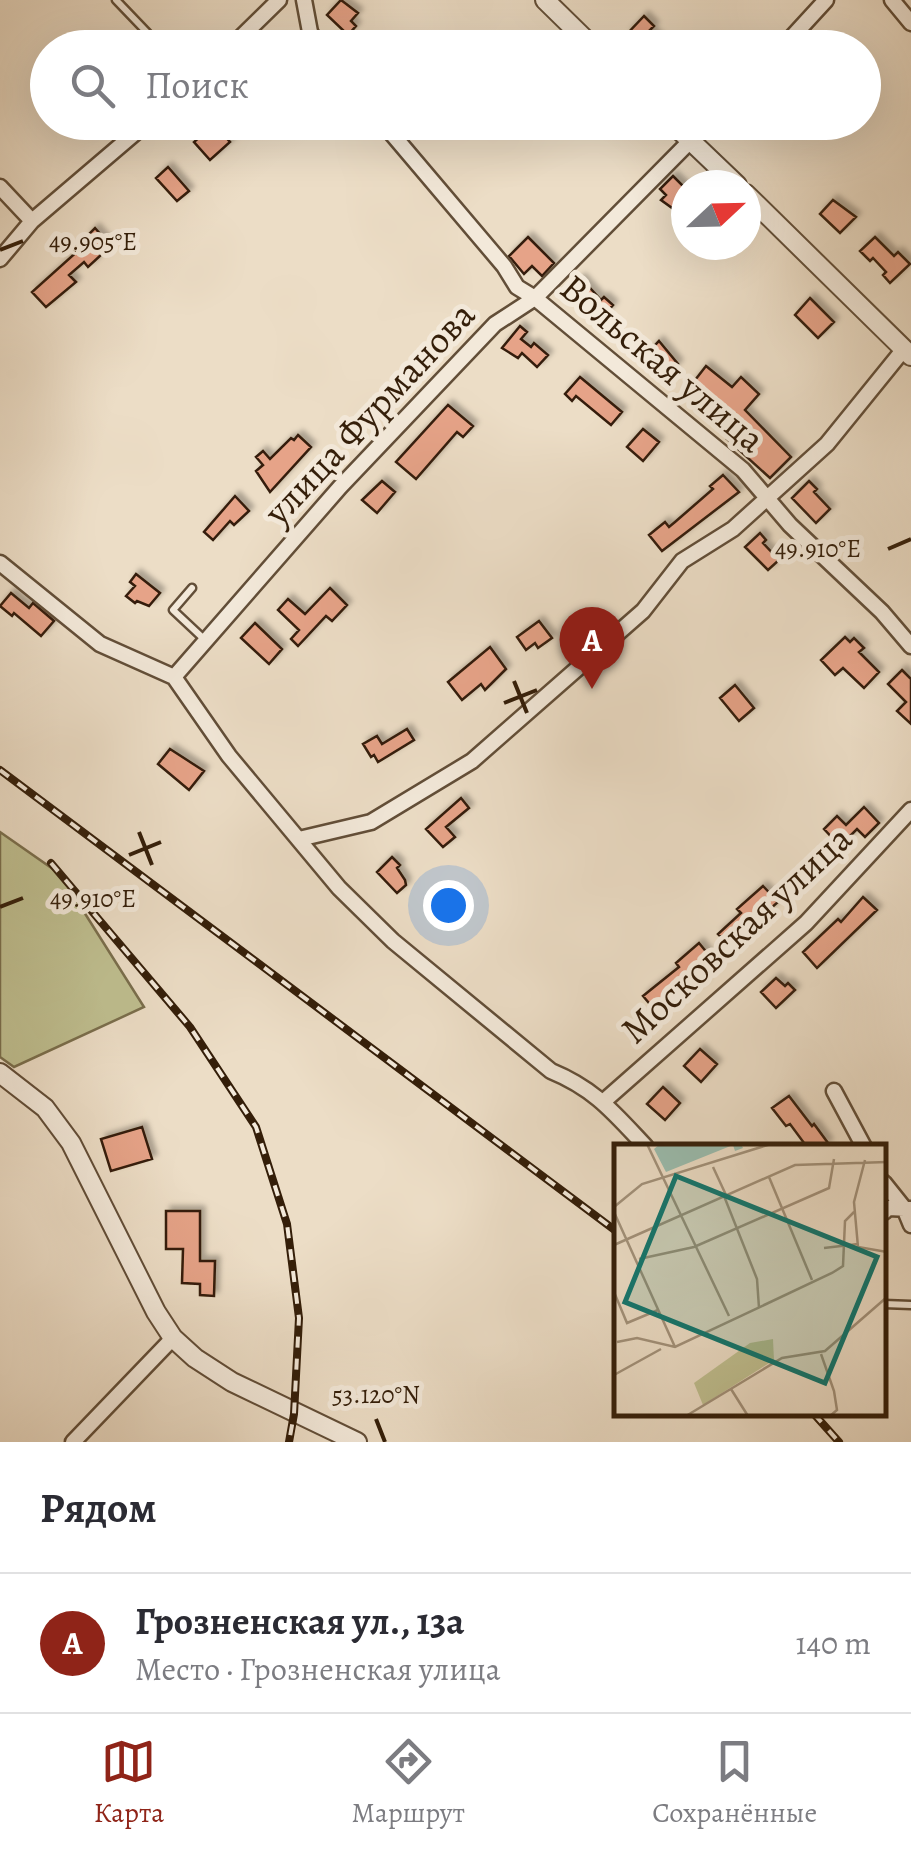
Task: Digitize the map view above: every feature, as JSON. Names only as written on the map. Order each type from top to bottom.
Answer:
[{"type":"street","points":[[248,30],[279,0]]},
{"type":"street","points":[[304,0],[310,30]]},
{"type":"street","points":[[545,0],[576,30]]},
{"type":"street","points":[[798,30],[826,0]]},
{"type":"street","points":[[892,0],[911,23]]},
{"type":"street","points":[[0,259],[32,221],[127,140]]},
{"type":"street","name":"Вольская улица","points":[[397,140],[504,266],[517,287],[743,470],[790,525],[882,612],[911,646]]},
{"type":"street","points":[[690,141],[720,170]]},
{"type":"street","name":"улица Фурманова","points":[[174,677],[340,487],[495,324],[535,298],[690,141]]},
{"type":"street","points":[[0,187],[32,221]]},
{"type":"street","points":[[299,839],[371,822],[472,760],[643,611],[682,560],[733,529],[827,444],[907,352],[761,209]]},
{"type":"street","points":[[0,563],[100,644],[174,677],[229,756],[338,888],[392,941],[551,1071],[580,1083],[643,1144]]},
{"type":"street","name":"Московская улица","points":[[602,1102],[806,923],[911,810]]},
{"type":"street","points":[[0,1072],[45,1108],[70,1143],[156,1312],[174,1338],[232,1382],[357,1442]]},
{"type":"street","points":[[834,1091],[862,1144]]},
{"type":"street","points":[[886,1184],[907,1209],[911,1225]]},
{"type":"street","points":[[74,1442],[174,1338]]},
{"type":"lane","points":[[116,0],[145,30]]},
{"type":"lane","points":[[192,588],[173,610],[206,641]]},
{"type":"lane","points":[[886,1304],[911,1305]]},
{"type":"green space","points":[[0,832],[60,874],[144,1007],[14,1067],[0,1057]]},
{"type":"building","points":[[341,0],[358,13],[351,21],[356,26],[352,30],[343,30],[327,15]]},
{"type":"building","points":[[644,16],[654,26],[650,30],[631,30]]},
{"type":"building","points":[[228,140],[230,142],[210,160],[194,142]]},
{"type":"building","points":[[168,167],[189,191],[177,201],[156,178]]},
{"type":"building","points":[[671,178],[671,207],[661,200],[666,195],[660,189]]},
{"type":"building","points":[[833,200],[856,217],[840,233],[820,214]]},
{"type":"building","points":[[95,228],[108,243],[98,252],[101,255],[88,267],[84,262],[69,275],[76,282],[46,307],[32,292],[90,240],[87,236]]},
{"type":"building","points":[[528,237],[554,263],[542,276],[532,266],[524,274],[509,256]]},
{"type":"building","points":[[875,237],[894,256],[898,252],[910,264],[890,283],[873,258],[870,261],[860,251]]},
{"type":"building","points":[[581,278],[601,300],[604,297],[613,305],[597,323],[564,295]]},
{"type":"building","points":[[810,298],[834,322],[818,338],[795,315]]},
{"type":"building","points":[[520,326],[527,332],[521,339],[531,347],[534,343],[548,355],[537,367],[522,353],[518,358],[502,348]]},
{"type":"building","points":[[659,341],[678,364],[668,374],[656,362],[651,368],[642,359]]},
{"type":"building","points":[[706,366],[732,387],[741,377],[759,394],[745,410],[791,457],[770,478],[727,439],[736,430],[703,401],[700,405],[685,393]]},
{"type":"building","points":[[580,377],[622,412],[611,425],[576,396],[572,401],[565,394]]},
{"type":"building","points":[[448,405],[473,426],[463,437],[457,432],[416,479],[396,462]]},
{"type":"building","points":[[643,429],[659,442],[643,461],[627,447]]},
{"type":"building","points":[[298,435],[311,447],[270,492],[256,471],[263,465],[256,457],[263,451],[270,459]]},
{"type":"building","points":[[723,475],[739,492],[662,551],[649,535],[665,522],[669,527],[713,489],[710,486]]},
{"type":"building","points":[[382,481],[395,492],[377,513],[362,500]]},
{"type":"building","points":[[809,481],[830,509],[816,523],[792,498]]},
{"type":"building","points":[[235,496],[249,511],[234,525],[230,521],[213,540],[204,532]]},
{"type":"building","points":[[760,533],[766,540],[763,543],[779,560],[768,570],[745,547]]},
{"type":"building","points":[[136,574],[160,593],[149,606],[126,596],[135,586],[130,582]]},
{"type":"building","points":[[330,588],[347,605],[332,621],[326,616],[298,646],[291,639],[299,630],[278,610],[288,599],[305,614]]},
{"type":"building","points":[[11,593],[29,608],[33,603],[54,621],[41,636],[0,606]]},
{"type":"building","points":[[539,621],[552,638],[538,648],[535,643],[526,650],[517,637]]},
{"type":"building","points":[[255,623],[282,649],[269,664],[241,638]]},
{"type":"building","points":[[845,637],[850,642],[854,638],[864,648],[859,652],[879,672],[864,688],[843,668],[835,675],[821,660]]},
{"type":"building","points":[[490,647],[506,669],[485,690],[481,684],[462,700],[448,682]]},
{"type":"building","points":[[902,670],[911,679],[911,724],[897,711],[906,702],[888,684]]},
{"type":"building","points":[[735,685],[754,708],[739,721],[720,698]]},
{"type":"building","points":[[407,729],[414,740],[378,762],[363,744],[377,736],[382,744]]},
{"type":"building","points":[[170,749],[204,771],[189,790],[158,764]]},
{"type":"building","points":[[461,798],[469,808],[446,827],[455,837],[443,847],[426,829]]},
{"type":"building","points":[[864,807],[879,823],[865,837],[857,829],[840,846],[824,829],[837,816],[846,825]]},
{"type":"building","points":[[392,857],[400,865],[397,868],[406,885],[397,893],[377,872]]},
{"type":"building","points":[[763,886],[778,902],[729,945],[718,934],[741,913],[737,909]]},
{"type":"building","points":[[863,897],[877,910],[817,968],[803,952],[838,919],[841,922]]},
{"type":"building","points":[[699,943],[713,960],[697,973],[704,982],[697,988],[691,981],[654,1009],[643,996],[679,967],[676,963]]},
{"type":"building","points":[[776,978],[795,990],[776,1008],[761,992]]},
{"type":"building","points":[[700,1049],[717,1064],[701,1082],[684,1066]]},
{"type":"building","points":[[663,1087],[680,1103],[665,1120],[647,1104]]},
{"type":"building","points":[[789,1096],[828,1143],[805,1144],[772,1108]]},
{"type":"building","points":[[142,1127],[152,1159],[111,1171],[101,1139]]},
{"type":"building","points":[[166,1211],[200,1211],[200,1261],[215,1261],[214,1296],[200,1295],[200,1284],[182,1283],[183,1249],[166,1249]]},
{"type":"railway","points":[[0,770],[614,1230]]},
{"type":"railway","points":[[51,863],[190,1027],[256,1127],[287,1224],[299,1318],[289,1442]]},
{"type":"railway","points":[[817,1417],[839,1442]]},
{"type":"place","name":"Грозненская ул., 13а","points":[[592,689]]}]
